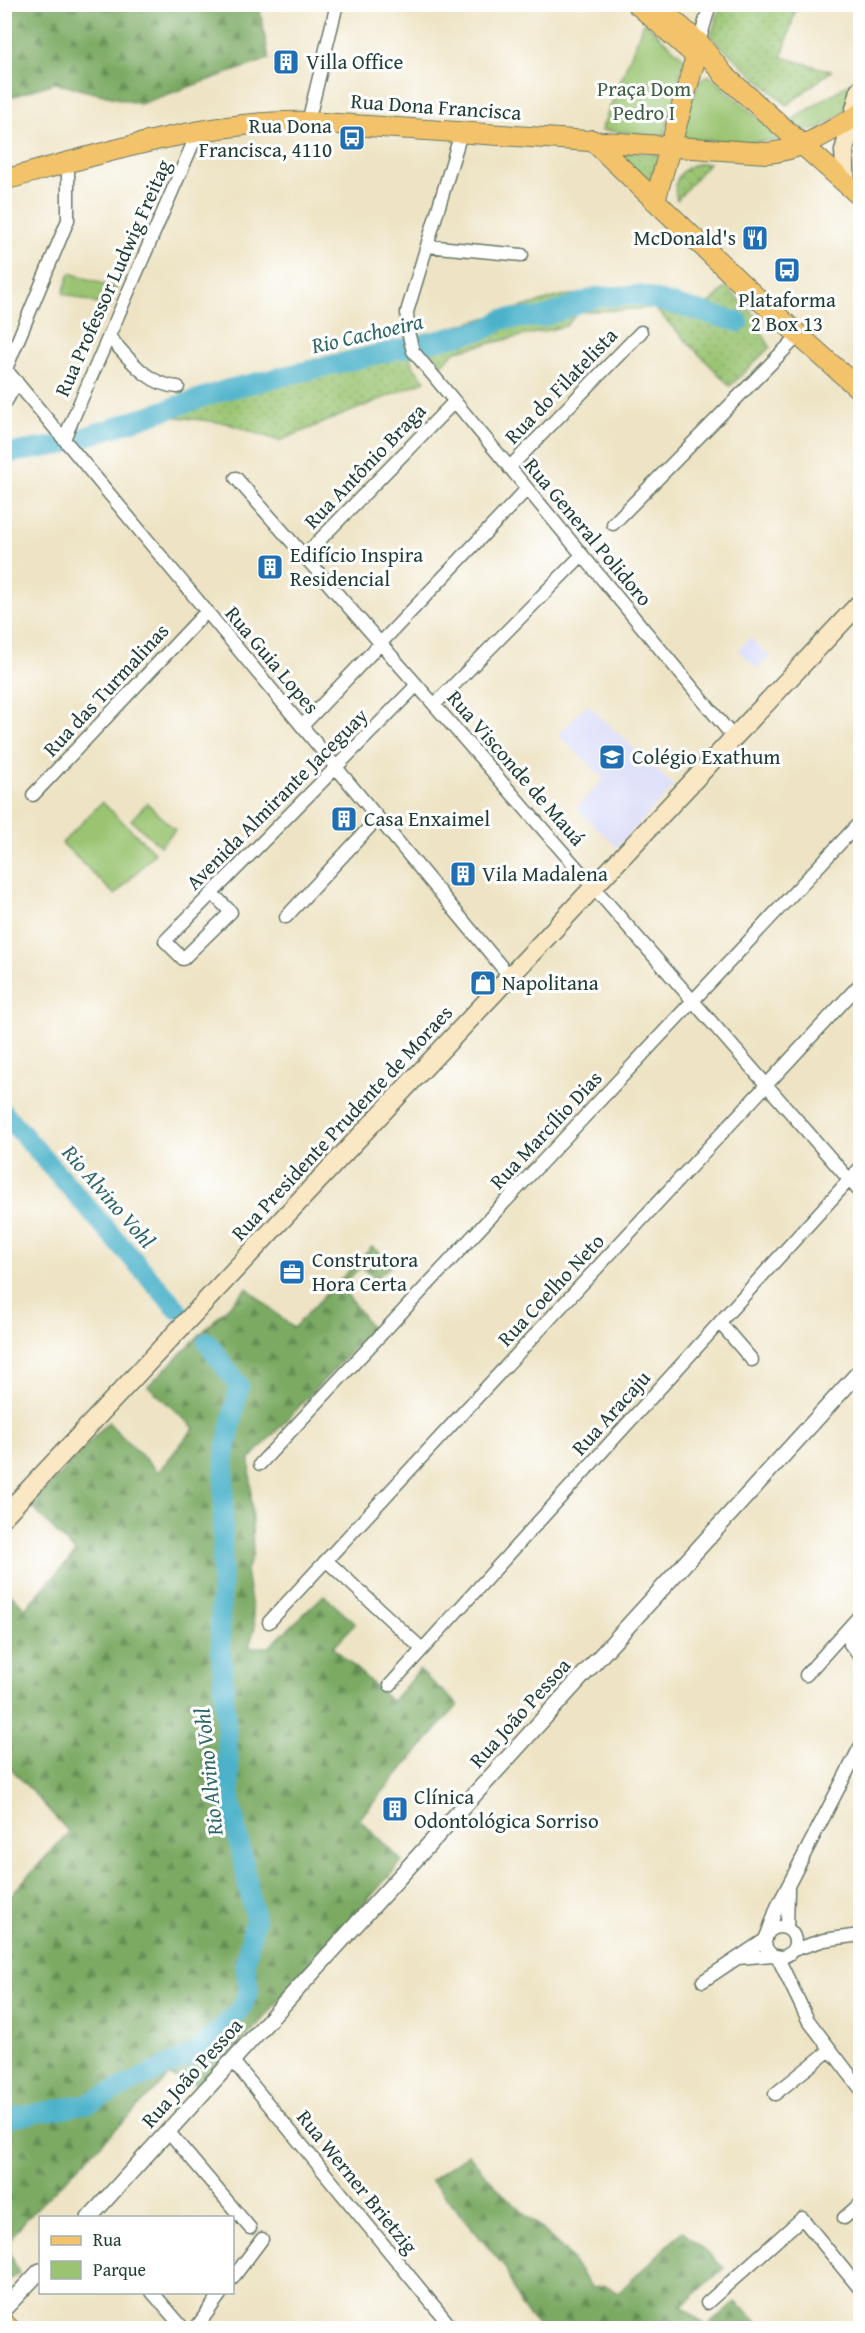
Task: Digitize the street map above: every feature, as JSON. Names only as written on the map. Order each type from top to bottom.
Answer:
[{"type":"main road","points":[[637,4],[696,56]]},
{"type":"main road","points":[[655,4],[707,68],[723,75],[853,190]]},
{"type":"main road","points":[[655,201],[696,56]]},
{"type":"main road","points":[[853,190],[844,151],[856,116],[861,90]]},
{"type":"main road","name":"Rua Dona Francisca","points":[[4,180],[198,132],[264,122],[308,122],[766,153],[785,152],[802,146],[856,116]]},
{"type":"main road","points":[[592,140],[798,336],[861,390]]},
{"type":"main road","name":"Rua Presidente Prudente de Moraes","points":[[7,1509],[861,603]]},
{"type":"main road","points":[[5,2324],[8,2328]]},
{"type":"street","points":[[308,122],[337,4]]},
{"type":"street","points":[[696,56],[710,4]]},
{"type":"street","name":"Rua Professor Ludwig Freitag","points":[[67,443],[109,337],[198,132]]},
{"type":"street","points":[[461,133],[427,246],[522,255]]},
{"type":"street","points":[[5,368],[68,220],[68,163]]},
{"type":"street","name":"Rua General Polidoro","points":[[427,246],[407,312],[412,347],[454,402],[734,738]]},
{"type":"street","name":"Rua do Filatelista","points":[[509,468],[641,332]]},
{"type":"street","points":[[613,524],[798,336]]},
{"type":"street","points":[[109,337],[149,379],[165,386],[178,387]]},
{"type":"street","name":"Rua Guia Lopes","points":[[5,368],[510,977]]},
{"type":"street","points":[[4,405],[17,382]]},
{"type":"street","name":"Rua Antônio Braga","points":[[304,556],[454,402]]},
{"type":"street","name":"Rua Visconde de Mauá","points":[[236,478],[861,1192]]},
{"type":"street","points":[[302,726],[526,489]]},
{"type":"street","points":[[434,705],[582,555]]},
{"type":"street","name":"Rua das Turmalinas","points":[[33,795],[207,611]]},
{"type":"street","name":"Avenida Almirante Jaceguay","points":[[212,893],[231,912],[183,959],[165,941],[212,893],[336,767],[417,685]]},
{"type":"street","points":[[286,917],[378,818]]},
{"type":"street","name":"Rua Marcílio Dias","points":[[260,1464],[861,822]]},
{"type":"street","name":"Rua Coelho Neto","points":[[269,1622],[861,984]]},
{"type":"street","name":"Rua Aracaju","points":[[390,1685],[861,1168]]},
{"type":"street","points":[[720,1323],[752,1360]]},
{"type":"street","name":"Rua João Pessoa","points":[[90,2216],[861,1371]]},
{"type":"street","points":[[327,1561],[423,1649]]},
{"type":"street","points":[[806,1676],[861,1615]]},
{"type":"street","points":[[850,1626],[850,1644],[861,1657]]},
{"type":"street","points":[[783,1954],[767,1948],[767,1937],[777,1907],[861,1747]]},
{"type":"street","points":[[788,1888],[791,1932],[783,1954],[793,1989],[808,2019],[861,2088]]},
{"type":"street","points":[[703,1981],[778,1927],[824,1940]]},
{"type":"street","points":[[734,1958],[783,1954],[824,1940],[861,1935]]},
{"type":"street","points":[[775,2094],[830,2050]]},
{"type":"street","name":"Rua Werner Brietzig","points":[[232,2061],[452,2328]]},
{"type":"street","points":[[168,2131],[250,2228]]},
{"type":"street","points":[[844,2218],[861,2204]]},
{"type":"street","points":[[707,2303],[802,2218],[861,2289]]},
{"type":"street","points":[[234,2276],[262,2239]]},
{"type":"street","points":[[5,2324],[7,2307],[39,2272]]},
{"type":"street","points":[[154,2294],[181,2327]]},
{"type":"street","points":[[196,2328],[221,2294]]},
{"type":"shaded area","points":[[750,638],[770,657],[757,669],[738,650]]},
{"type":"shaded area","name":"Colégio Exathum","points":[[587,704],[674,786],[617,847],[576,808],[604,778],[558,735]]},
{"type":"green space","points":[[5,4],[259,5],[269,59],[140,104],[54,83],[5,99]]},
{"type":"green space","points":[[721,5],[797,5],[782,57],[831,71],[787,105],[711,37]]},
{"type":"green space","name":"Praça Dom Pedro I","points":[[644,22],[685,59],[664,137],[601,130]]},
{"type":"green space","points":[[706,76],[710,76],[784,140],[742,143],[680,138],[698,83]]},
{"type":"green space","points":[[853,81],[853,96],[842,114],[820,128],[809,131],[787,123]]},
{"type":"green space","points":[[616,151],[659,155],[650,185]]},
{"type":"green space","points":[[709,163],[677,200],[676,184],[682,172],[694,165]]},
{"type":"green space","points":[[70,273],[116,288],[110,308],[63,293]]},
{"type":"green space","points":[[647,287],[685,303],[705,308],[726,287],[760,320],[758,325],[770,347],[730,386],[654,308],[578,312],[566,326],[456,351],[438,368],[427,358],[422,336],[561,296]]},
{"type":"green space","points":[[397,354],[409,355],[415,369],[425,381],[279,441],[226,423],[161,415],[203,404],[211,399],[217,400],[253,384],[293,380],[300,375],[311,374],[329,361],[372,362]]},
{"type":"green space","points":[[102,802],[155,853],[115,895],[62,843]]},
{"type":"green space","points":[[147,803],[175,830],[160,846],[131,820]]},
{"type":"green space","points":[[372,1247],[394,1263],[375,1279],[361,1267],[341,1286],[372,1329],[250,1459],[253,1554],[246,1570],[255,1627],[249,1647],[269,1647],[324,1595],[355,1624],[333,1647],[392,1702],[419,1670],[458,1705],[359,1819],[402,1861],[206,2083],[195,2084],[169,2076],[32,2213],[18,2228],[11,2240],[11,2254],[19,2273],[5,2282],[4,1902],[69,1832],[5,1762],[5,1728],[14,1712],[5,1701],[5,1588],[25,1608],[76,1553],[31,1506],[108,1422],[158,1472],[194,1428],[148,1386],[247,1288],[293,1328]]},
{"type":"green space","points":[[468,2154],[499,2190],[564,2250],[592,2288],[605,2285],[619,2292],[683,2231],[724,2268],[682,2306],[707,2326],[736,2302],[758,2323],[756,2328],[540,2328],[520,2305],[505,2267],[431,2180]]},
{"type":"waterway","name":"Rio Cachoeira","points":[[4,454],[61,445],[228,389],[486,329],[503,319],[543,317],[596,297],[638,295],[739,322]]},
{"type":"waterway","name":"Rio Alvino Vohl","points":[[4,1113],[178,1310]]},
{"type":"waterway","name":"Rio Alvino Vohl","points":[[4,2119],[86,2104],[197,2052],[242,2008],[249,1990],[245,1964],[255,1919],[231,1803],[220,1629],[225,1455],[239,1386],[207,1342]]},
{"type":"place","name":"Villa Office","points":[[286,62]]},
{"type":"place","name":"Rua Dona Francisca, 4110","points":[[352,138]]},
{"type":"place","name":"McDonald's","points":[[755,238]]},
{"type":"place","name":"Plataforma 2 Box 13","points":[[787,270]]},
{"type":"place","name":"Edifício Inspira Residencial","points":[[270,567]]},
{"type":"place","name":"Colégio Exathum","points":[[612,757]]},
{"type":"place","name":"Casa Enxaimel","points":[[344,819]]},
{"type":"place","name":"Vila Madalena","points":[[463,874]]},
{"type":"place","name":"Napolitana","points":[[483,983]]},
{"type":"place","name":"Construtora Hora Certa","points":[[292,1272]]},
{"type":"place","name":"Clínica Odontológica Sorriso","points":[[395,1809]]}]
